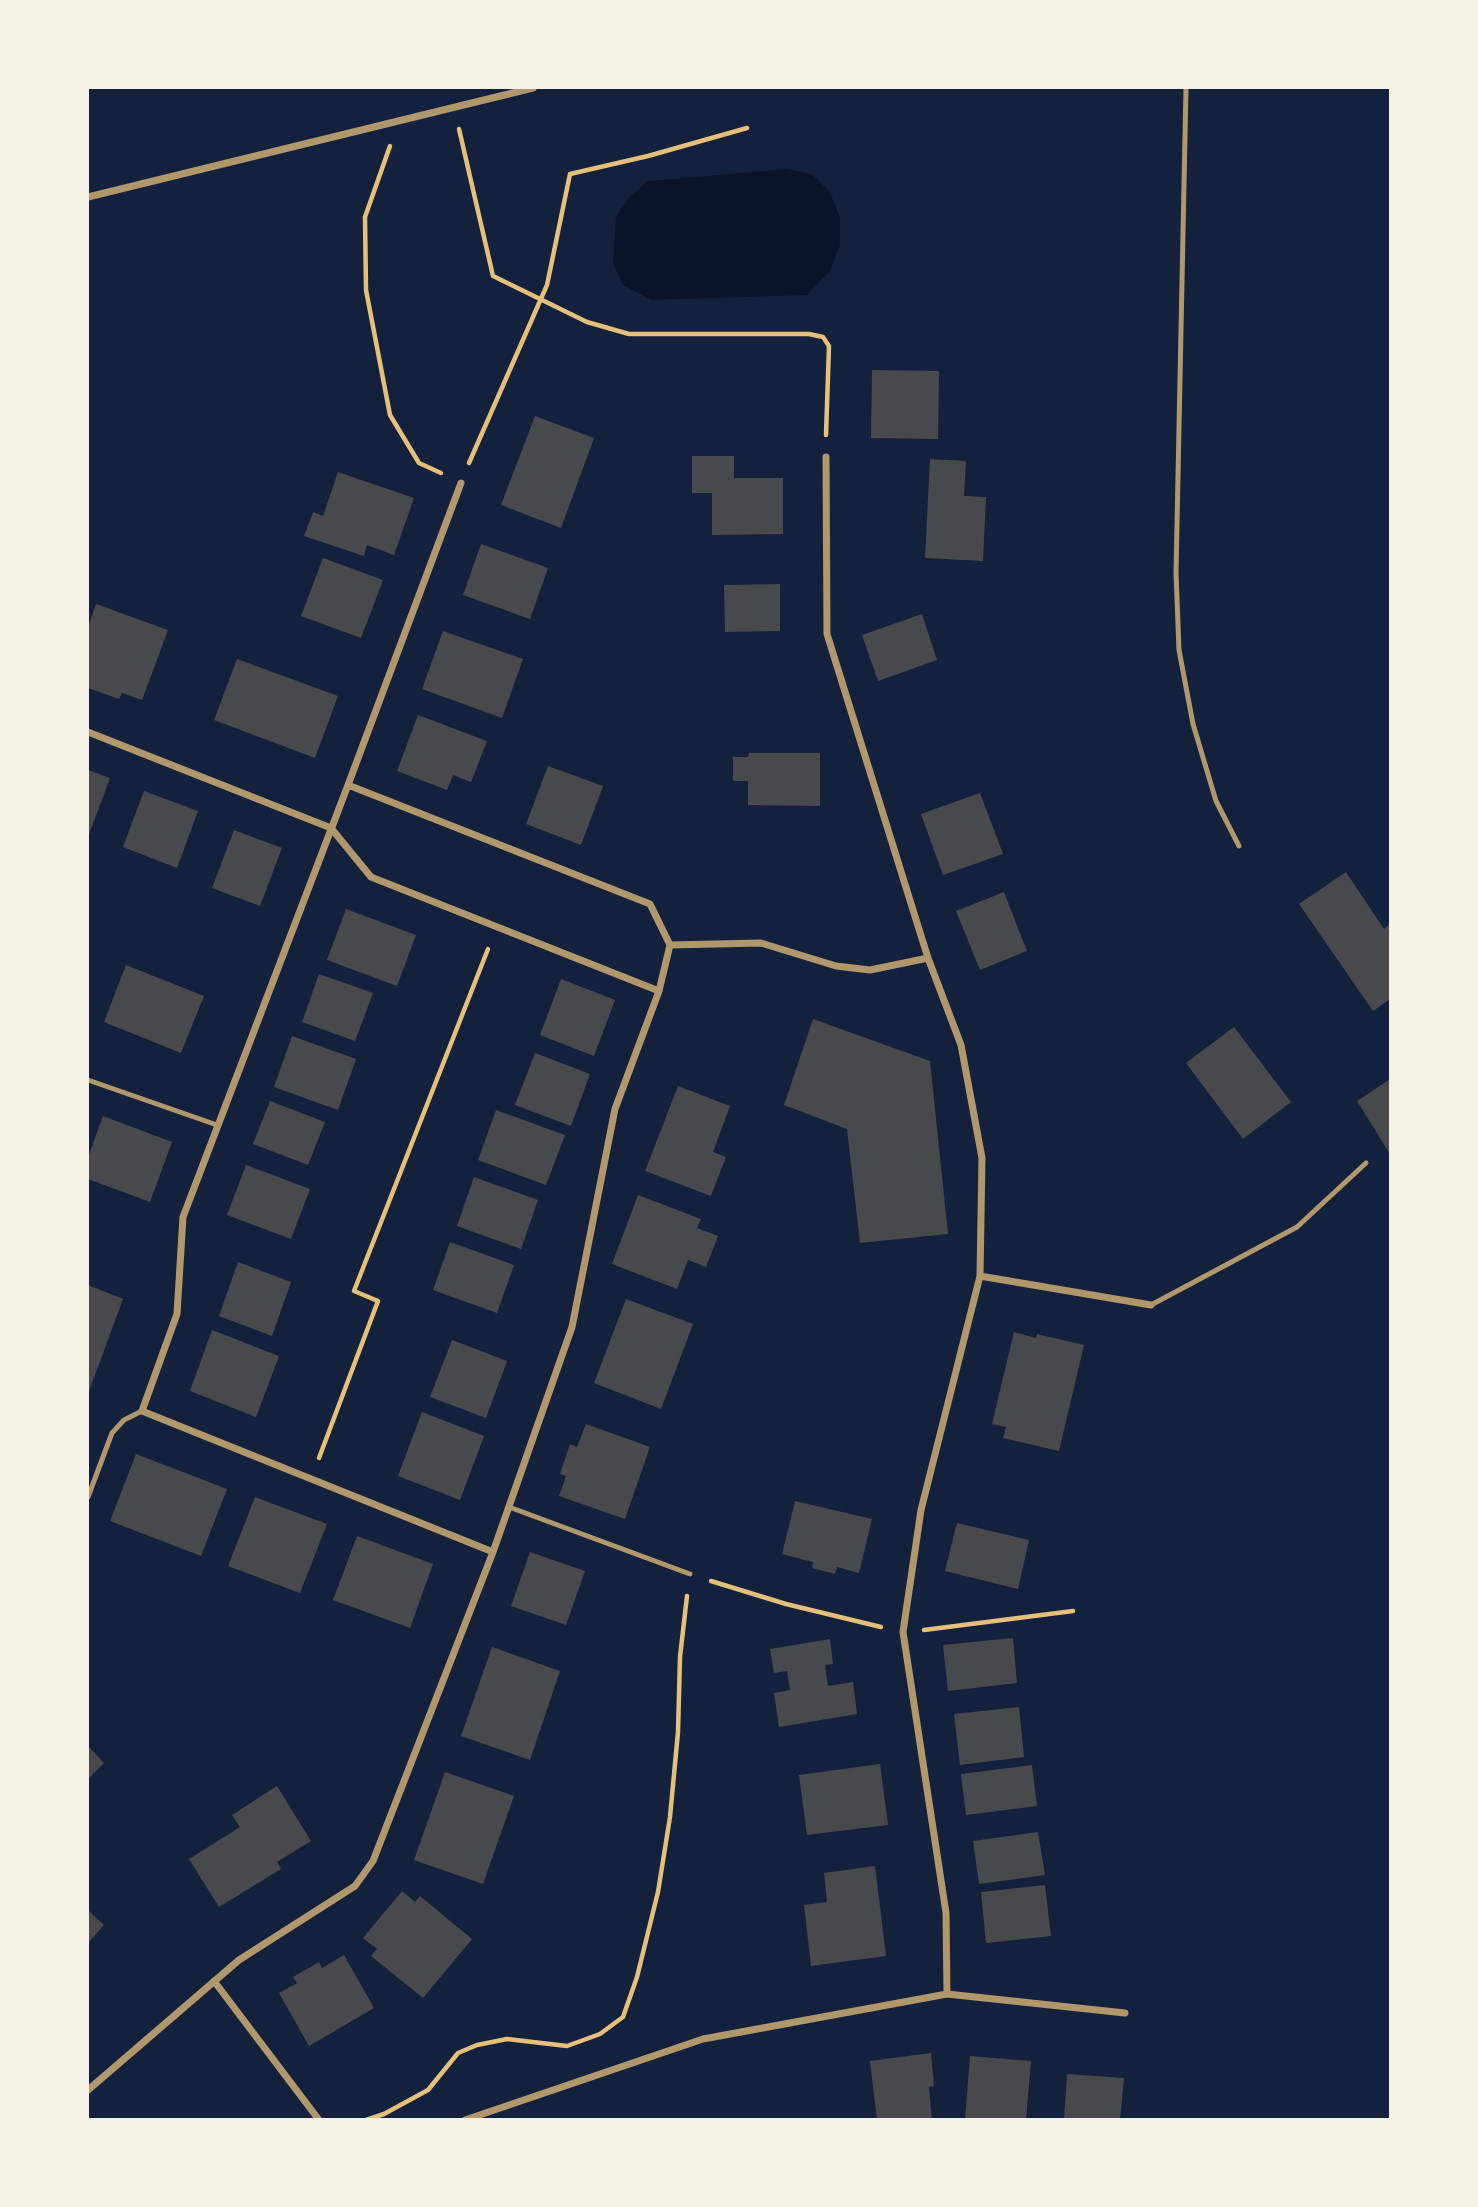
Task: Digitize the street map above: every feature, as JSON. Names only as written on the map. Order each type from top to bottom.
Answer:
[{"type":"street","points":[[88,197],[533,88]]},
{"type":"street","points":[[826,457],[827,634],[928,958],[961,1045],[982,1158],[980,1276],[921,1510],[903,1632],[946,1913],[947,1994]]},
{"type":"street","points":[[461,483],[183,1217],[177,1314],[142,1411],[493,1552]]},
{"type":"street","points":[[88,732],[331,828],[371,877],[659,990]]},
{"type":"street","points":[[88,2090],[239,1960],[355,1886],[373,1861],[493,1552],[572,1327],[615,1110],[659,990],[670,945],[650,904],[348,785]]},
{"type":"street","points":[[670,945],[761,943],[836,966],[870,970],[928,958]]},
{"type":"street","points":[[980,1276],[1151,1305]]},
{"type":"street","points":[[214,1981],[319,2119]]},
{"type":"street","points":[[465,2119],[703,2039],[947,1994],[1125,2013]]},
{"type":"lane","points":[[1185,88],[1175,573],[1179,650],[1192,724],[1216,801],[1239,846]]},
{"type":"lane","points":[[88,1080],[217,1125]]},
{"type":"lane","points":[[1151,1305],[1297,1227],[1366,1163]]},
{"type":"lane","points":[[88,1497],[112,1433],[124,1420],[142,1411]]},
{"type":"lane","points":[[509,1507],[690,1574]]},
{"type":"path","points":[[454,106],[493,276],[587,322],[629,334],[809,334],[823,337],[829,346],[826,457]]},
{"type":"path","points":[[392,121],[392,141],[365,217],[366,290],[390,415],[419,463],[461,483],[547,285],[570,174],[648,156],[747,128]]},
{"type":"path","points":[[311,1479],[378,1301],[354,1291],[497,925]]},
{"type":"path","points":[[366,2119],[384,2114],[428,2090],[458,2053],[477,2045],[507,2039],[567,2046],[600,2034],[623,2017],[637,1977],[658,1892],[670,1817],[678,1732],[680,1657],[690,1574],[786,1604],[903,1632],[1073,1611]]},
{"type":"water","points":[[787,169],[812,174],[830,192],[840,218],[840,245],[830,271],[807,295],[651,300],[623,285],[613,263],[616,217],[630,196],[648,181]]},
{"type":"building","points":[[872,370],[939,371],[938,439],[871,438]]},
{"type":"building","points":[[535,416],[594,438],[561,528],[501,505]]},
{"type":"building","points":[[692,456],[734,456],[734,478],[783,478],[783,534],[712,535],[712,493],[692,493]]},
{"type":"building","points":[[930,459],[966,461],[964,496],[986,497],[983,561],[925,558]]},
{"type":"building","points":[[338,472],[414,498],[394,555],[367,545],[364,556],[304,536],[313,512],[323,516]]},
{"type":"building","points":[[481,544],[548,568],[530,619],[463,595]]},
{"type":"building","points":[[323,558],[383,580],[361,638],[301,616]]},
{"type":"building","points":[[780,584],[780,631],[725,632],[724,585]]},
{"type":"building","points":[[96,604],[168,630],[142,700],[122,693],[119,699],[88,688],[88,627]]},
{"type":"building","points":[[922,614],[937,660],[878,681],[862,635]]},
{"type":"building","points":[[443,631],[523,659],[502,718],[422,689]]},
{"type":"building","points":[[237,659],[338,696],[315,758],[214,720]]},
{"type":"building","points":[[418,715],[487,741],[471,782],[453,775],[447,790],[397,771]]},
{"type":"building","points":[[749,753],[820,753],[820,806],[748,805],[748,781],[733,781],[733,757],[748,757]]},
{"type":"building","points":[[548,766],[603,786],[581,845],[526,824]]},
{"type":"building","points":[[88,770],[110,778],[88,837]]},
{"type":"building","points":[[144,791],[198,811],[177,868],[123,847]]},
{"type":"building","points":[[980,793],[1003,854],[943,875],[921,814]]},
{"type":"building","points":[[234,830],[282,848],[260,906],[212,888]]},
{"type":"building","points":[[1346,872],[1384,929],[1390,924],[1390,999],[1373,1011],[1299,904]]},
{"type":"building","points":[[1004,892],[1027,951],[980,970],[956,911]]},
{"type":"building","points":[[346,909],[416,935],[397,986],[327,960]]},
{"type":"building","points":[[126,965],[204,996],[181,1053],[104,1022]]},
{"type":"building","points":[[319,974],[373,993],[355,1041],[302,1022]]},
{"type":"building","points":[[561,979],[615,1000],[594,1056],[540,1035]]},
{"type":"building","points":[[813,1019],[930,1061],[948,1234],[860,1243],[847,1129],[784,1105]]},
{"type":"building","points":[[1234,1027],[1291,1102],[1243,1139],[1186,1063]]},
{"type":"building","points":[[292,1036],[356,1059],[338,1110],[274,1087]]},
{"type":"building","points":[[535,1053],[590,1074],[571,1126],[515,1105]]},
{"type":"building","points":[[1390,1079],[1390,1154],[1357,1101]]},
{"type":"building","points":[[678,1086],[730,1106],[713,1152],[726,1157],[711,1196],[645,1171]]},
{"type":"building","points":[[270,1101],[325,1122],[308,1165],[253,1144]]},
{"type":"building","points":[[496,1110],[565,1135],[546,1185],[478,1160]]},
{"type":"building","points":[[103,1116],[172,1142],[150,1202],[88,1179],[88,1157]]},
{"type":"building","points":[[246,1165],[310,1189],[291,1239],[227,1215]]},
{"type":"building","points":[[474,1177],[538,1200],[521,1249],[457,1226]]},
{"type":"building","points":[[638,1195],[701,1219],[697,1228],[718,1236],[706,1267],[688,1260],[677,1289],[612,1264]]},
{"type":"building","points":[[450,1242],[514,1265],[497,1313],[433,1290]]},
{"type":"building","points":[[238,1262],[291,1282],[272,1336],[219,1316]]},
{"type":"building","points":[[88,1285],[123,1299],[88,1394]]},
{"type":"building","points":[[626,1299],[693,1324],[661,1409],[594,1383]]},
{"type":"building","points":[[212,1330],[279,1356],[256,1417],[190,1391]]},
{"type":"building","points":[[1014,1332],[1036,1338],[1037,1334],[1084,1345],[1059,1451],[1003,1438],[1006,1427],[992,1424]]},
{"type":"building","points":[[452,1340],[507,1361],[486,1418],[430,1397]]},
{"type":"building","points":[[422,1412],[484,1436],[460,1500],[398,1476]]},
{"type":"building","points":[[586,1424],[650,1447],[625,1519],[559,1496],[566,1476],[560,1474],[570,1444],[577,1447]]},
{"type":"building","points":[[136,1454],[227,1489],[201,1556],[110,1521]]},
{"type":"building","points":[[255,1497],[327,1524],[300,1593],[228,1566]]},
{"type":"building","points":[[795,1501],[872,1519],[859,1573],[837,1567],[835,1574],[812,1568],[813,1562],[782,1554]]},
{"type":"building","points":[[957,1523],[1029,1540],[1018,1589],[945,1571]]},
{"type":"building","points":[[357,1536],[433,1564],[410,1628],[333,1600]]},
{"type":"building","points":[[530,1552],[585,1571],[566,1625],[511,1606]]},
{"type":"building","points":[[1013,1638],[1017,1683],[948,1691],[943,1645]]},
{"type":"building","points":[[830,1639],[833,1664],[825,1665],[828,1686],[853,1682],[857,1714],[779,1727],[774,1693],[790,1690],[787,1671],[774,1673],[770,1649]]},
{"type":"building","points":[[492,1647],[560,1671],[530,1760],[461,1736]]},
{"type":"building","points":[[1019,1707],[1024,1757],[960,1765],[954,1714]]},
{"type":"building","points":[[88,1746],[104,1763],[88,1779]]},
{"type":"building","points":[[880,1764],[888,1825],[807,1835],[799,1775]]},
{"type":"building","points":[[1032,1765],[1037,1806],[966,1815],[961,1774]]},
{"type":"building","points":[[445,1772],[514,1796],[483,1884],[414,1860]]},
{"type":"building","points":[[277,1786],[311,1841],[277,1862],[281,1869],[219,1907],[189,1859],[240,1827],[232,1815]]},
{"type":"building","points":[[1038,1832],[1045,1875],[979,1884],[973,1841]]},
{"type":"building","points":[[875,1866],[886,1956],[811,1966],[804,1905],[827,1902],[824,1873]]},
{"type":"building","points":[[1045,1885],[1051,1936],[986,1943],[981,1892]]},
{"type":"building","points":[[402,1891],[415,1902],[420,1896],[472,1939],[423,1998],[371,1956],[377,1949],[363,1938]]},
{"type":"building","points":[[88,1910],[104,1925],[88,1943]]},
{"type":"building","points":[[344,1955],[374,2008],[309,2046],[279,1993],[297,1983],[293,1977],[319,1962],[322,1968]]},
{"type":"building","points":[[931,2053],[934,2086],[929,2087],[932,2120],[877,2120],[870,2061]]},
{"type":"building","points":[[970,2056],[1031,2061],[1026,2120],[965,2120]]},
{"type":"building","points":[[1067,2074],[1124,2078],[1120,2120],[1064,2120]]}]
